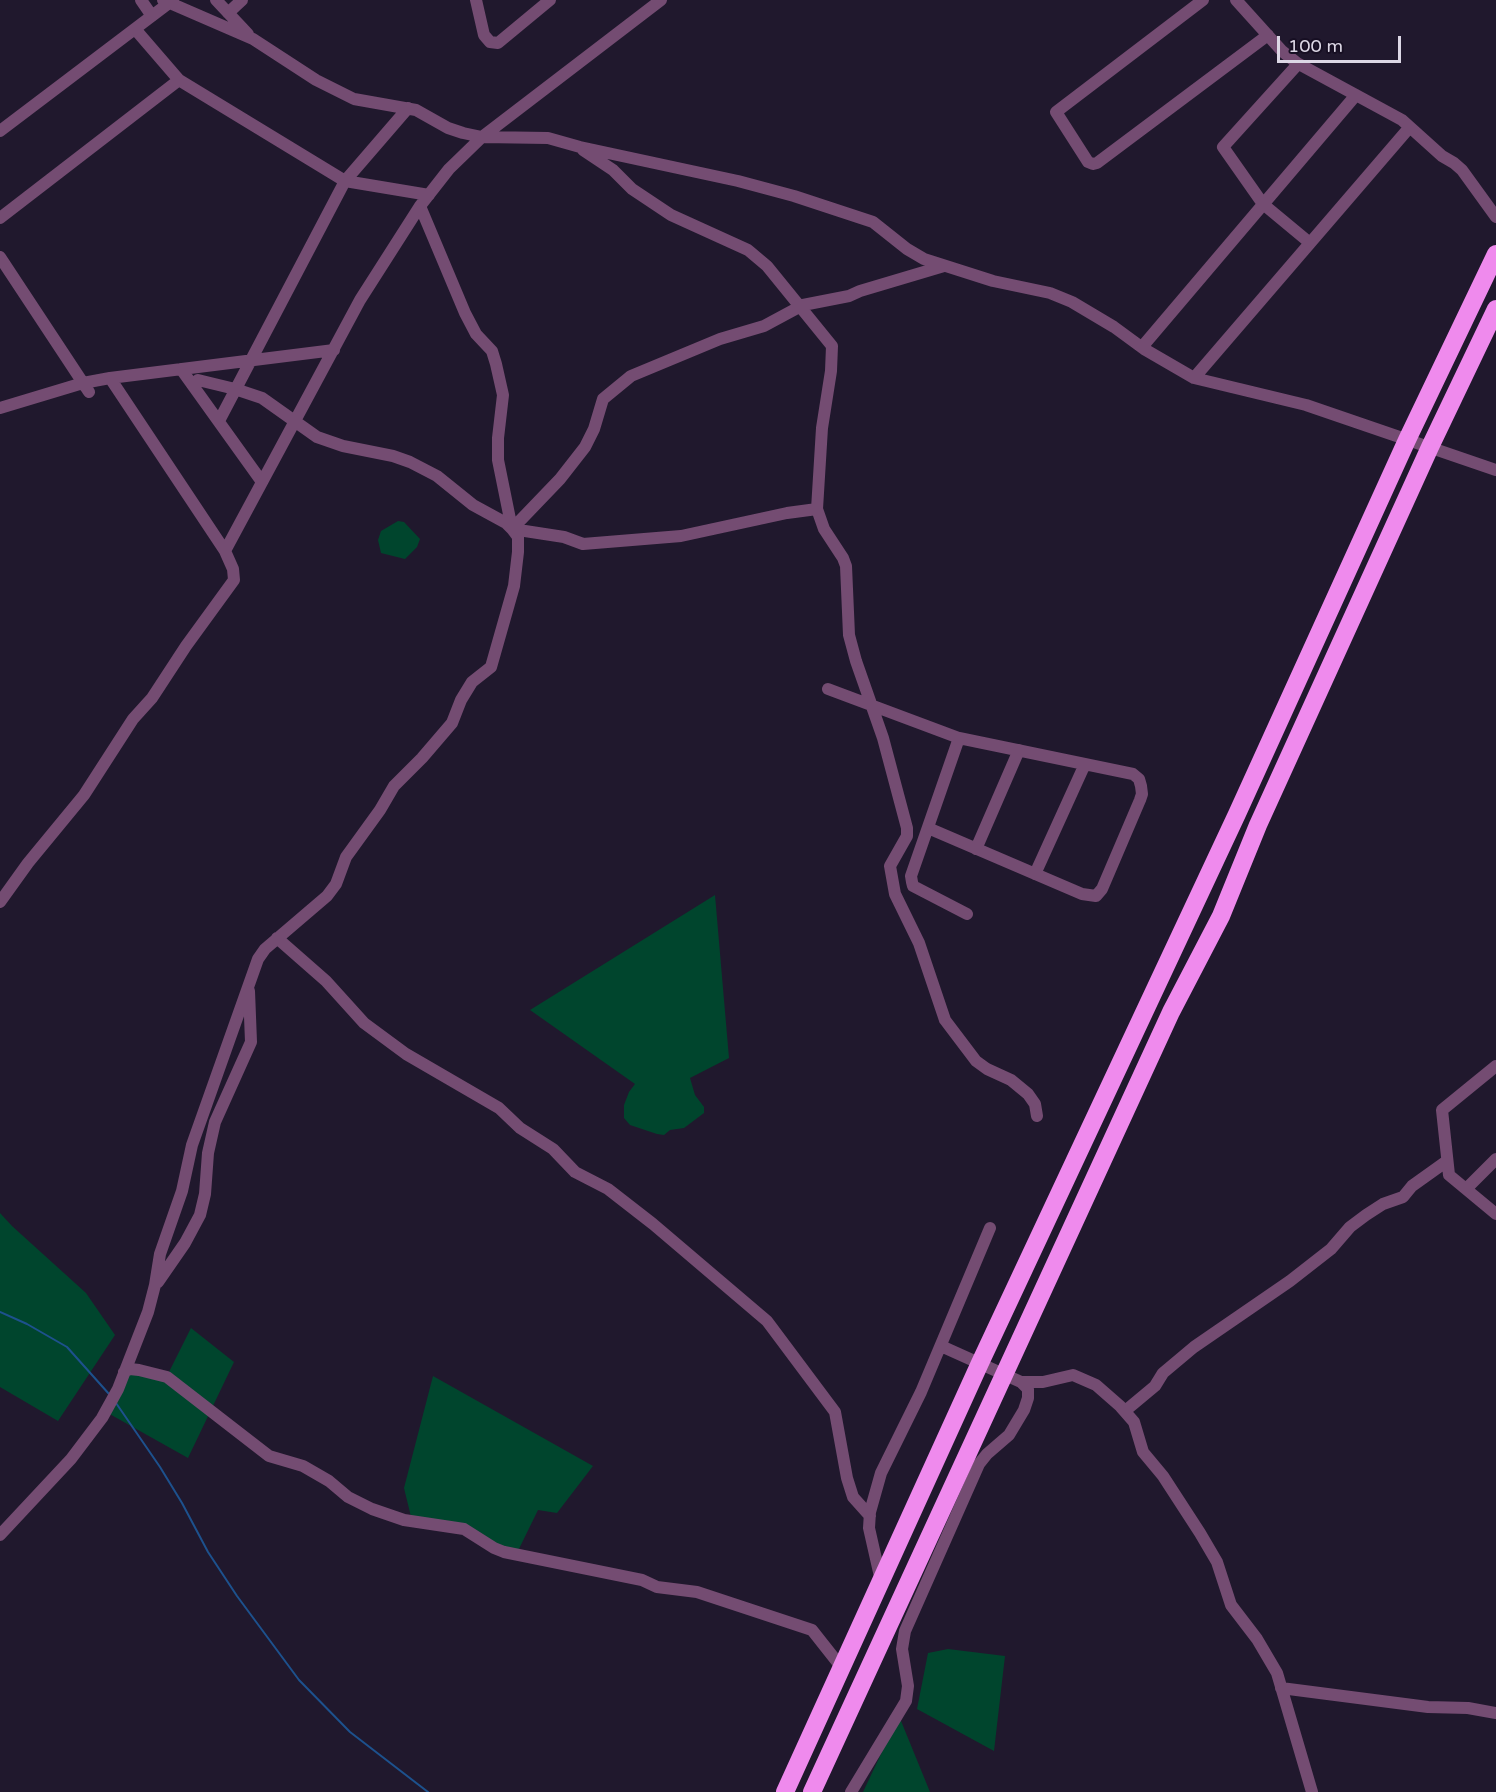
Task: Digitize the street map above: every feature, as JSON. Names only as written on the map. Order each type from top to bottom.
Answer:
[{"type":"highway","points":[[784,1792],[980,1364],[1237,814],[1407,440],[1496,254]]},
{"type":"highway","points":[[812,1792],[1013,1378],[1171,1012],[1221,916],[1258,825],[1430,447],[1496,309]]},
{"type":"street","points":[[141,0],[152,16]]},
{"type":"street","points":[[216,0],[253,39]]},
{"type":"street","points":[[228,13],[242,0]]},
{"type":"street","points":[[476,0],[484,35],[490,42],[498,43],[550,0]]},
{"type":"street","points":[[1203,0],[1056,112],[1088,162],[1097,163],[1268,35]]},
{"type":"street","points":[[1236,0],[1298,64],[1402,120],[1442,156],[1462,170],[1496,217]]},
{"type":"street","points":[[0,131],[169,1],[253,39],[316,80],[354,99],[416,110],[455,130],[482,136],[548,138],[738,181],[831,208],[873,222],[907,249],[924,259],[993,281],[1050,293],[1092,313],[1142,347],[1194,378],[1306,405],[1496,470]]},
{"type":"street","points":[[225,550],[360,300],[420,206],[449,169],[482,136],[658,1]]},
{"type":"street","points":[[135,29],[179,80],[345,181],[429,195]]},
{"type":"street","points":[[1298,64],[1223,147],[1263,204],[1310,243]]},
{"type":"street","points":[[0,218],[179,80]]},
{"type":"street","points":[[1142,347],[1356,95]]},
{"type":"street","points":[[219,422],[345,181],[408,108]]},
{"type":"street","points":[[1194,378],[1409,128]]},
{"type":"street","points":[[580,147],[613,170],[632,189],[670,214],[748,250],[767,266],[832,346],[833,355],[822,428],[817,509],[824,528],[846,566],[849,634],[856,662],[873,705],[907,828],[908,836],[891,866],[896,894],[919,943],[945,1020],[976,1061],[987,1070],[1011,1080],[1028,1094],[1035,1104],[1037,1116]]},
{"type":"street","points":[[420,206],[465,313],[476,334],[492,351],[496,364],[503,395],[498,460],[512,529]]},
{"type":"street","points":[[0,257],[86,388]]},
{"type":"street","points":[[512,529],[576,460],[594,429],[603,399],[631,376],[720,339],[752,331],[798,307],[849,296],[945,266]]},
{"type":"street","points":[[0,408],[86,388],[110,378],[334,350]]},
{"type":"street","points":[[181,369],[262,482]]},
{"type":"street","points":[[0,902],[28,863],[84,795],[133,719],[152,698],[234,580],[233,569],[225,550],[110,378]]},
{"type":"street","points":[[0,1535],[64,1467],[110,1407],[148,1312],[160,1254],[182,1191],[192,1145],[258,959],[277,938],[327,896],[336,885],[346,857],[380,810],[394,786],[452,723],[461,700],[472,682],[491,667],[514,586],[518,537],[506,523],[473,505],[437,476],[393,456],[343,446],[317,437],[270,402],[236,389],[198,380]]},
{"type":"street","points":[[512,529],[564,537],[583,544],[681,536],[787,513],[817,509]]},
{"type":"street","points":[[828,689],[959,738],[1133,774],[1139,779],[1141,786],[1140,800],[1102,889],[1096,896],[1089,897],[928,828]]},
{"type":"street","points":[[959,738],[911,876],[914,886],[967,914]]},
{"type":"street","points":[[976,849],[1019,750]]},
{"type":"street","points":[[1035,874],[1085,764]]},
{"type":"street","points":[[277,938],[326,981],[364,1023],[406,1054],[499,1108],[520,1128],[553,1149],[575,1172],[608,1189],[653,1224],[767,1321],[835,1412],[847,1478],[853,1497],[870,1516]]},
{"type":"street","points":[[155,1285],[185,1243],[200,1215],[205,1194],[208,1153],[215,1122],[251,1042],[249,983]]},
{"type":"street","points":[[1496,1066],[1442,1110],[1449,1175],[1496,1214]]},
{"type":"street","points":[[1466,1189],[1496,1159]]},
{"type":"street","points":[[1125,1411],[1155,1386],[1163,1373],[1194,1347],[1290,1281],[1330,1249],[1350,1227],[1366,1215],[1383,1204],[1402,1197],[1412,1186],[1447,1161]]},
{"type":"street","points":[[881,1582],[869,1528],[881,1473],[921,1392],[990,1228]]},
{"type":"street","points":[[851,1792],[906,1701],[908,1686],[902,1649],[905,1631],[979,1464],[987,1454],[1010,1435],[1028,1398],[1028,1389],[1013,1378],[941,1346]]},
{"type":"street","points":[[124,1372],[139,1370],[167,1377],[269,1456],[303,1466],[329,1481],[348,1497],[372,1509],[404,1520],[464,1529],[504,1552],[642,1580],[657,1587],[697,1592],[812,1630],[842,1668]]},
{"type":"street","points":[[1013,1378],[1043,1382],[1073,1376],[1096,1385],[1134,1422],[1143,1452],[1163,1476],[1217,1562],[1231,1605],[1257,1639],[1276,1673],[1312,1792]]},
{"type":"street","points":[[1281,1688],[1428,1707],[1468,1708],[1496,1713]]},
{"type":"green space","points":[[398,521],[404,522],[420,539],[417,547],[405,559],[381,553],[378,540],[381,531]]},
{"type":"green space","points":[[715,895],[729,1058],[690,1078],[695,1095],[704,1107],[704,1113],[684,1128],[670,1130],[664,1135],[657,1134],[630,1125],[624,1118],[624,1105],[635,1084],[530,1010]]},
{"type":"green space","points":[[0,1213],[86,1293],[115,1335],[58,1421],[0,1387]]},
{"type":"green space","points":[[191,1328],[234,1362],[188,1458],[106,1412],[124,1372],[167,1376]]},
{"type":"green space","points":[[433,1376],[593,1466],[557,1513],[538,1510],[516,1555],[472,1534],[412,1521],[404,1488]]},
{"type":"green space","points":[[948,1649],[1005,1656],[994,1751],[917,1709],[928,1653]]},
{"type":"green space","points":[[899,1716],[930,1792],[863,1792]]},
{"type":"waterway","points":[[0,1312],[27,1324],[67,1347],[109,1394]]},
{"type":"waterway","points":[[116,1403],[160,1467],[208,1552],[237,1596],[299,1680],[350,1732],[428,1792]]}]
